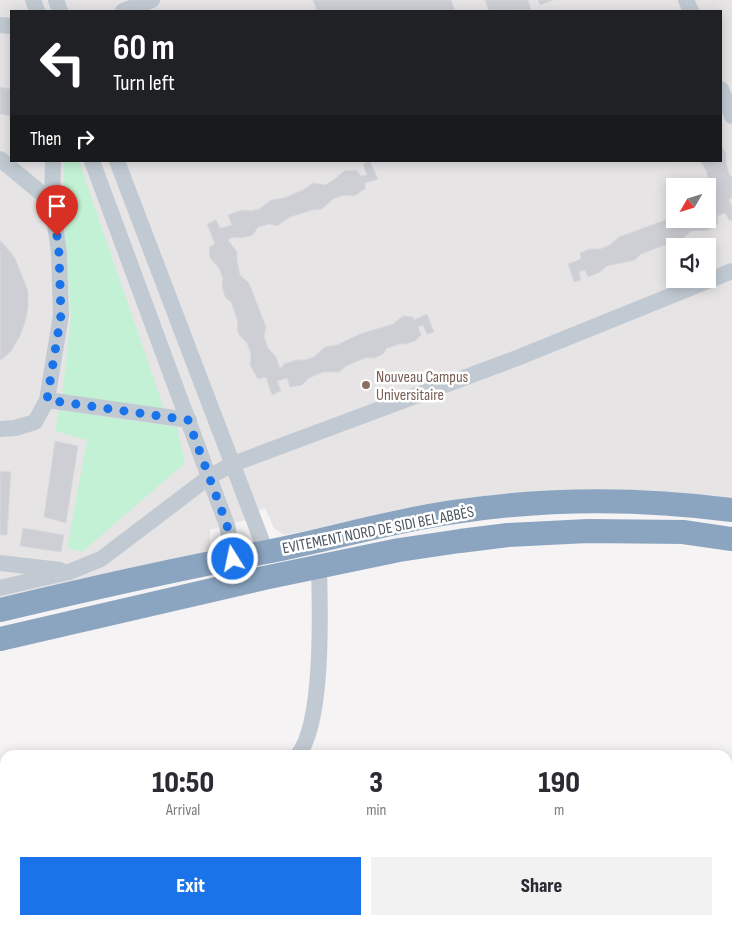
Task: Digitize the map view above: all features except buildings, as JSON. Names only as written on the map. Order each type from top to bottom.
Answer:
[{"type":"highway","name":"EVITEMENT NORD DE SIDI BEL ABBÈS","points":[[0,610],[108,584],[454,512],[540,503],[626,501],[694,505],[732,510]]},
{"type":"highway","name":"EVITEMENT NORD DE SIDI BEL ABBÈS","points":[[0,640],[398,550],[508,535],[588,531],[683,532],[732,539]]},
{"type":"street","points":[[125,10],[152,0]]},
{"type":"street","points":[[722,91],[732,116]]},
{"type":"street","points":[[0,159],[52,202]]},
{"type":"street","points":[[0,429],[15,428],[34,422],[47,400],[61,315],[59,253],[52,202],[53,162]]},
{"type":"street","points":[[92,162],[210,476],[227,525],[233,559]]},
{"type":"street","points":[[117,162],[266,552]]},
{"type":"street","points":[[0,588],[69,572],[100,558],[210,476],[233,464],[517,358],[732,271]]},
{"type":"street","points":[[47,400],[188,420]]},
{"type":"street","points":[[0,563],[69,572]]},
{"type":"street","points":[[301,750],[309,734],[318,679],[319,567]]},
{"type":"shaded area","name":"Nouveau Campus Universitaire","points":[[0,0],[732,0],[732,499],[670,492],[572,490],[490,495],[284,535],[274,528],[265,508],[257,511],[253,518],[210,530],[210,550],[0,601]]},
{"type":"green space","points":[[64,162],[79,162],[164,409],[62,395],[71,317],[64,213]]},
{"type":"green space","points":[[59,410],[177,427],[185,463],[82,552],[67,548],[87,440],[55,431]]},
{"type":"place","name":"Nouveau Campus Universitaire","points":[[366,385]]},
{"type":"route","points":[[57,236],[61,315],[47,400],[188,420],[227,525],[233,559]]}]
